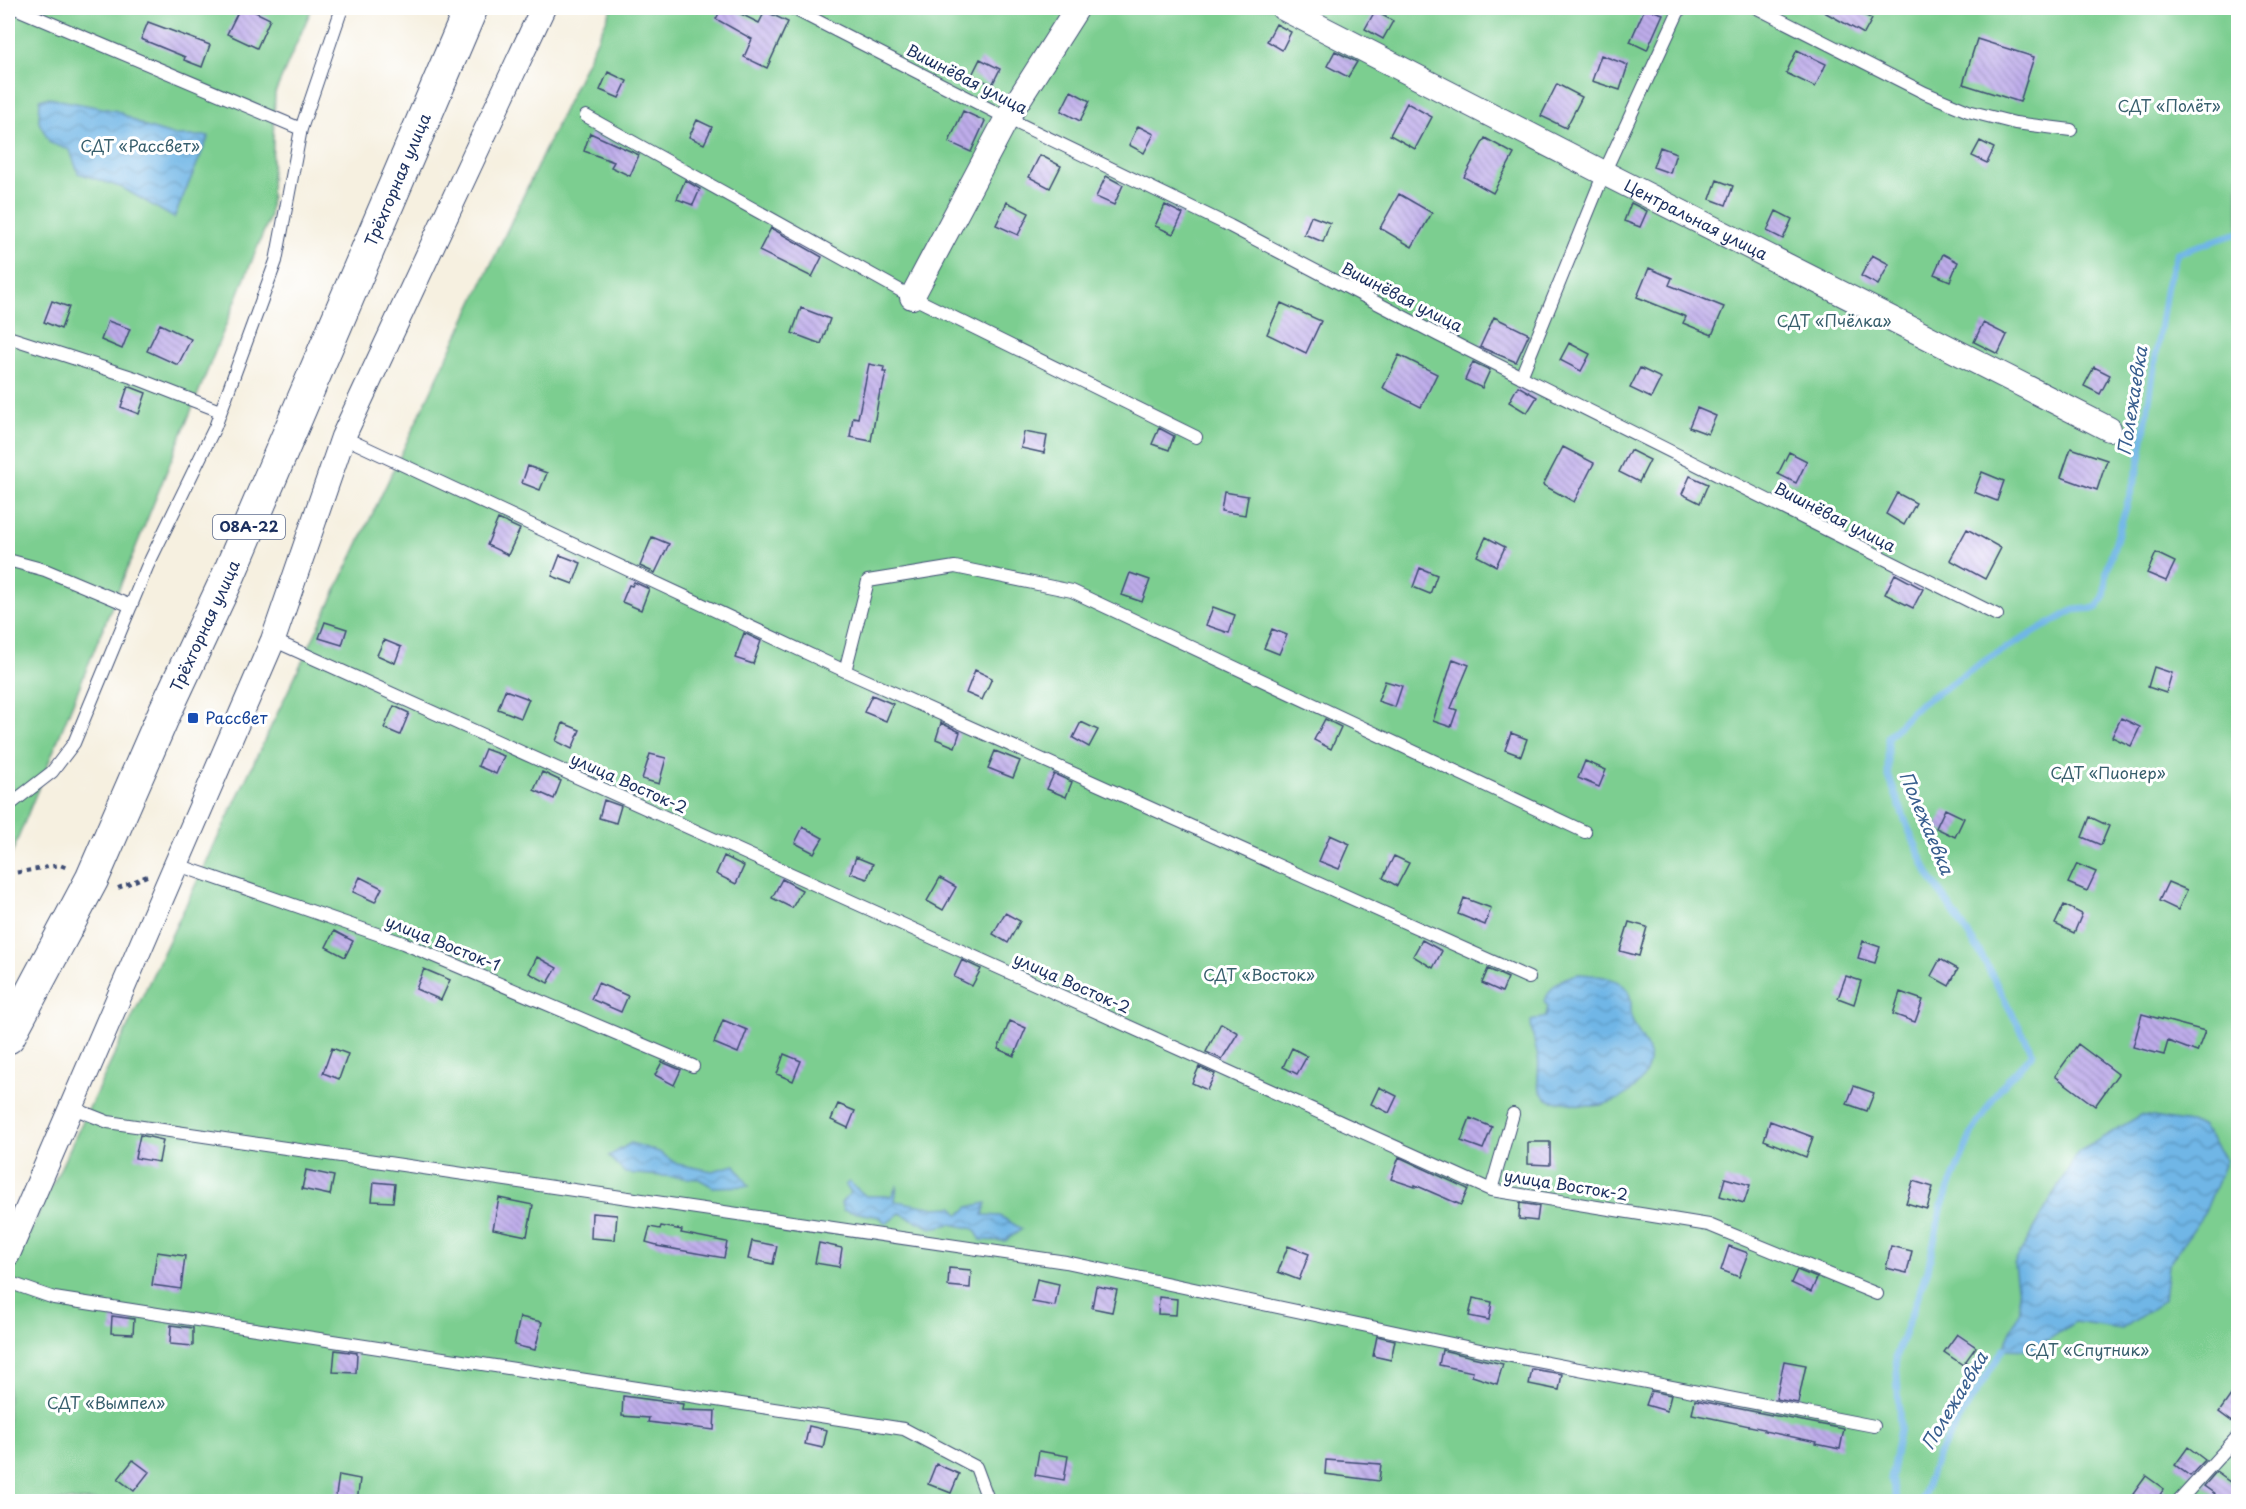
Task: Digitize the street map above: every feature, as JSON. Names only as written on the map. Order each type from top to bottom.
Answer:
[{"type":"highway","name":"Трёхгорная улица","points":[[8,1037],[92,879],[163,716],[227,579],[471,8]]},
{"type":"street","points":[[8,1254],[273,640],[343,437],[543,8]]},
{"type":"street","points":[[912,297],[1007,118],[1077,8]]},
{"type":"street","name":"Центральная улица","points":[[1283,8],[2109,429]]},
{"type":"lane","points":[[15,8],[301,129]]},
{"type":"lane","points":[[8,806],[52,772],[74,743],[131,606],[220,411],[276,261],[301,129],[342,8]]},
{"type":"lane","name":"Вишнёвая улица","points":[[792,8],[1007,118],[1230,226],[1521,377],[1997,615]]},
{"type":"lane","points":[[1521,377],[1604,173],[1680,8]]},
{"type":"lane","points":[[1757,8],[1925,93],[1968,111],[2015,123],[2071,130]]},
{"type":"lane","points":[[586,116],[912,297],[1196,437]]},
{"type":"lane","points":[[8,337],[138,379],[220,411]]},
{"type":"lane","points":[[343,437],[845,671],[1529,978]]},
{"type":"lane","points":[[8,561],[45,570],[131,606]]},
{"type":"lane","points":[[845,671],[868,581],[955,567],[1072,591],[1585,832]]},
{"type":"lane","name":"улица Восток-2","points":[[273,640],[1491,1190],[1710,1225],[1877,1294]]},
{"type":"lane","name":"улица Восток-1","points":[[176,864],[403,943],[693,1066]]},
{"type":"lane","points":[[70,1107],[108,1122],[1066,1262],[1485,1351],[1874,1426]]},
{"type":"lane","points":[[1491,1190],[1513,1114]]},
{"type":"lane","points":[[8,1282],[66,1299],[904,1429],[976,1467],[989,1502]]},
{"type":"lane","points":[[2178,1502],[2238,1436]]},
{"type":"green space","name":"СДТ «Рассвет»","points":[[8,8],[312,8],[275,93],[270,216],[8,863]]},
{"type":"green space","points":[[612,8],[2238,8],[2238,1501],[8,1501],[8,1278]]},
{"type":"water","points":[[49,98],[117,111],[146,127],[175,136],[209,136],[174,218],[123,188],[78,173],[70,150],[50,143],[39,122],[40,99]]},
{"type":"water","points":[[1579,974],[1609,978],[1623,985],[1631,1000],[1632,1020],[1646,1045],[1649,1056],[1646,1071],[1636,1087],[1620,1098],[1601,1105],[1585,1106],[1551,1101],[1544,1096],[1539,1086],[1539,1062],[1531,1021],[1546,1017],[1548,1006],[1544,1002],[1554,986],[1562,980]]},
{"type":"water","points":[[2141,1115],[2201,1125],[2226,1160],[2205,1212],[2168,1265],[2164,1300],[2122,1329],[2075,1322],[2033,1350],[2003,1349],[2020,1310],[2014,1264],[2078,1152]]},
{"type":"water","points":[[631,1143],[659,1152],[677,1164],[712,1171],[735,1165],[749,1186],[713,1187],[699,1179],[625,1173],[609,1156]]},
{"type":"water","points":[[849,1182],[866,1196],[892,1196],[897,1185],[895,1201],[936,1208],[953,1207],[959,1215],[969,1207],[986,1203],[983,1215],[1000,1216],[1022,1229],[1005,1241],[981,1240],[974,1229],[951,1224],[931,1228],[900,1213],[886,1224],[880,1217],[843,1210],[841,1203],[851,1192],[845,1185]]},
{"type":"building","points":[[240,8],[247,8],[270,19],[257,48],[227,34]]},
{"type":"building","points":[[722,8],[729,8],[759,23],[765,11],[788,22],[767,68],[744,57],[752,39],[716,19]]},
{"type":"building","points":[[1645,8],[1663,14],[1647,50],[1630,42]]},
{"type":"building","points":[[1817,8],[1852,8],[1872,19],[1864,34]]},
{"type":"building","points":[[1375,11],[1393,21],[1383,39],[1365,29]]},
{"type":"building","points":[[148,22],[210,45],[202,67],[184,60],[185,57],[141,39]]},
{"type":"building","points":[[1276,24],[1291,32],[1282,50],[1267,41]]},
{"type":"building","points":[[1977,39],[2034,57],[2020,102],[1963,84]]},
{"type":"building","points":[[1797,50],[1826,64],[1815,87],[1786,73]]},
{"type":"building","points":[[1335,51],[1357,62],[1348,77],[1327,66]]},
{"type":"building","points":[[1601,55],[1628,65],[1620,90],[1592,81]]},
{"type":"building","points":[[980,59],[1000,69],[992,85],[972,75]]},
{"type":"building","points":[[608,72],[627,81],[619,98],[600,90]]},
{"type":"building","points":[[1557,84],[1582,97],[1566,128],[1541,116]]},
{"type":"building","points":[[1071,91],[1090,101],[1080,121],[1061,111]]},
{"type":"building","points":[[1407,103],[1432,117],[1415,149],[1390,135]]},
{"type":"building","points":[[963,111],[985,121],[971,152],[949,142]]},
{"type":"building","points":[[697,120],[712,127],[704,144],[689,137]]},
{"type":"building","points":[[1138,126],[1154,134],[1144,153],[1129,145]]},
{"type":"building","points":[[590,133],[639,155],[630,176],[611,167],[614,162],[584,151]]},
{"type":"building","points":[[1485,138],[1514,154],[1493,193],[1464,177]]},
{"type":"building","points":[[1980,141],[1994,148],[1987,163],[1972,156]]},
{"type":"building","points":[[1660,147],[1676,153],[1670,173],[1653,167]]},
{"type":"building","points":[[1040,155],[1061,166],[1050,188],[1029,177]]},
{"type":"building","points":[[1106,176],[1123,185],[1114,205],[1096,197]]},
{"type":"building","points":[[685,180],[700,189],[693,205],[677,199]]},
{"type":"building","points":[[1717,180],[1733,186],[1726,205],[1710,199]]},
{"type":"building","points":[[1399,194],[1432,213],[1412,247],[1380,228]]},
{"type":"building","points":[[1007,202],[1029,213],[1018,235],[996,225]]},
{"type":"building","points":[[1631,203],[1647,211],[1640,227],[1624,221]]},
{"type":"building","points":[[1165,205],[1183,214],[1173,234],[1155,226]]},
{"type":"building","points":[[1776,211],[1792,219],[1783,239],[1767,231]]},
{"type":"building","points":[[1311,216],[1330,223],[1323,242],[1304,234]]},
{"type":"building","points":[[771,228],[822,257],[812,277],[759,251]]},
{"type":"building","points":[[1943,254],[1958,262],[1950,281],[1934,274]]},
{"type":"building","points":[[1872,255],[1889,264],[1878,285],[1861,276]]},
{"type":"building","points":[[1649,268],[1672,278],[1669,285],[1724,307],[1712,335],[1683,323],[1686,317],[1637,297]]},
{"type":"building","points":[[52,301],[69,307],[61,329],[44,322]]},
{"type":"building","points":[[1281,303],[1321,321],[1306,353],[1267,334]]},
{"type":"building","points":[[801,308],[830,319],[821,344],[792,333]]},
{"type":"building","points":[[1494,317],[1529,334],[1516,362],[1480,347]]},
{"type":"building","points":[[108,321],[130,329],[122,349],[101,340]]},
{"type":"building","points":[[1983,323],[2007,335],[1998,354],[1974,342]]},
{"type":"building","points":[[160,324],[191,339],[178,365],[147,351]]},
{"type":"building","points":[[1569,343],[1590,354],[1581,371],[1560,360]]},
{"type":"building","points":[[1399,355],[1437,374],[1421,407],[1383,388]]},
{"type":"building","points":[[1473,362],[1490,370],[1482,388],[1465,380]]},
{"type":"building","points":[[869,364],[884,367],[883,372],[886,372],[882,391],[880,391],[871,441],[850,437],[853,417],[858,418]]},
{"type":"building","points":[[2094,367],[2110,375],[2100,394],[2084,386]]},
{"type":"building","points":[[1640,368],[1661,378],[1651,398],[1630,388]]},
{"type":"building","points":[[128,386],[146,393],[139,414],[121,407]]},
{"type":"building","points":[[1518,386],[1537,397],[1527,413],[1509,402]]},
{"type":"building","points":[[1697,408],[1716,416],[1708,434],[1689,427]]},
{"type":"building","points":[[1159,428],[1174,436],[1169,450],[1152,444]]},
{"type":"building","points":[[1024,432],[1047,436],[1044,453],[1021,448]]},
{"type":"building","points":[[1563,447],[1594,463],[1574,502],[1543,485]]},
{"type":"building","points":[[2071,448],[2107,460],[2097,490],[2061,477]]},
{"type":"building","points":[[1630,450],[1650,460],[1639,482],[1619,472]]},
{"type":"building","points":[[1789,452],[1807,461],[1796,483],[1778,474]]},
{"type":"building","points":[[528,466],[547,473],[540,490],[522,483]]},
{"type":"building","points":[[1982,472],[2004,481],[1997,501],[1974,492]]},
{"type":"building","points":[[1690,476],[1708,484],[1700,503],[1682,494]]},
{"type":"building","points":[[1224,492],[1248,496],[1245,515],[1221,511]]},
{"type":"building","points":[[1897,493],[1916,503],[1904,525],[1886,514]]},
{"type":"building","points":[[498,519],[520,529],[508,555],[487,545]]},
{"type":"building","points":[[1967,529],[2001,548],[1985,579],[1950,560]]},
{"type":"building","points":[[652,537],[669,544],[655,573],[640,566]]},
{"type":"building","points":[[1486,537],[1505,547],[1496,566],[1477,556]]},
{"type":"building","points":[[2156,553],[2175,562],[2166,581],[2147,573]]},
{"type":"building","points":[[560,555],[581,563],[573,584],[552,576]]},
{"type":"building","points":[[1420,568],[1437,575],[1430,594],[1413,587]]},
{"type":"building","points":[[1130,573],[1150,580],[1142,602],[1122,595]]},
{"type":"building","points":[[1895,574],[1923,589],[1913,608],[1885,594]]},
{"type":"building","points":[[634,582],[649,589],[641,610],[622,602],[629,585],[632,586]]},
{"type":"building","points":[[1213,607],[1235,615],[1229,633],[1206,625]]},
{"type":"building","points":[[325,622],[347,629],[342,645],[319,638]]},
{"type":"building","points":[[1272,629],[1287,635],[1279,654],[1264,648]]},
{"type":"building","points":[[744,633],[761,641],[753,664],[735,658]]},
{"type":"building","points":[[384,640],[401,647],[395,663],[377,655]]},
{"type":"building","points":[[1453,659],[1469,665],[1451,708],[1457,710],[1451,727],[1433,721]]},
{"type":"building","points":[[2154,667],[2172,673],[2166,693],[2148,687]]},
{"type":"building","points":[[975,670],[992,678],[982,700],[966,693]]},
{"type":"building","points":[[1385,681],[1402,686],[1395,707],[1378,701]]},
{"type":"building","points":[[505,690],[529,699],[521,718],[498,709]]},
{"type":"building","points":[[872,695],[893,704],[886,721],[864,712]]},
{"type":"building","points":[[394,706],[409,713],[400,735],[384,728]]},
{"type":"building","points":[[2121,718],[2140,727],[2131,746],[2112,737]]},
{"type":"building","points":[[1325,719],[1341,727],[1331,749],[1314,740]]},
{"type":"building","points":[[1081,722],[1098,730],[1089,747],[1073,738]]},
{"type":"building","points":[[563,723],[580,730],[572,749],[556,741]]},
{"type":"building","points":[[941,723],[960,732],[955,747],[936,739]]},
{"type":"building","points":[[1511,733],[1527,739],[1521,756],[1505,750]]},
{"type":"building","points":[[485,749],[504,756],[496,774],[478,766]]},
{"type":"building","points":[[995,751],[1020,761],[1013,778],[988,768]]},
{"type":"building","points":[[650,754],[666,758],[659,784],[642,779]]},
{"type":"building","points":[[1585,761],[1606,770],[1599,787],[1578,778]]},
{"type":"building","points":[[542,772],[561,781],[554,799],[534,790]]},
{"type":"building","points":[[1054,774],[1072,782],[1066,797],[1047,789]]},
{"type":"building","points":[[604,800],[621,806],[616,823],[599,818]]},
{"type":"building","points":[[1945,809],[1964,818],[1955,837],[1936,828]]},
{"type":"building","points":[[2090,817],[2109,826],[2101,845],[2082,837]]},
{"type":"building","points":[[803,827],[823,838],[814,853],[795,843]]},
{"type":"building","points":[[1330,835],[1350,844],[1339,869],[1319,861]]},
{"type":"building","points":[[724,856],[744,866],[736,884],[716,874]]},
{"type":"building","points":[[1394,856],[1409,863],[1397,886],[1383,878]]},
{"type":"building","points":[[856,857],[873,864],[867,879],[850,873]]},
{"type":"building","points":[[2077,864],[2096,872],[2087,891],[2068,883]]},
{"type":"building","points":[[360,877],[382,888],[375,902],[353,892]]},
{"type":"building","points":[[940,878],[956,887],[943,910],[927,901]]},
{"type":"building","points":[[782,879],[802,890],[792,908],[772,898]]},
{"type":"building","points":[[2168,882],[2187,890],[2178,910],[2159,901]]},
{"type":"building","points":[[1464,898],[1491,908],[1485,925],[1458,914]]},
{"type":"building","points":[[2064,905],[2082,914],[2074,933],[2055,924]]},
{"type":"building","points":[[1005,913],[1020,921],[1008,943],[993,934]]},
{"type":"building","points":[[1629,922],[1647,927],[1639,956],[1620,951]]},
{"type":"building","points":[[334,931],[353,941],[345,957],[326,947]]},
{"type":"building","points":[[1422,940],[1442,951],[1433,968],[1413,956]]},
{"type":"building","points":[[1863,941],[1880,947],[1875,963],[1858,958]]},
{"type":"building","points":[[537,957],[557,968],[548,983],[529,973]]},
{"type":"building","points":[[1940,959],[1958,969],[1949,986],[1931,976]]},
{"type":"building","points":[[962,960],[981,969],[972,986],[954,977]]},
{"type":"building","points":[[424,969],[450,980],[441,1000],[416,989]]},
{"type":"building","points":[[1488,969],[1508,978],[1502,992],[1482,983]]},
{"type":"building","points":[[1846,976],[1861,981],[1854,1004],[1838,998]]},
{"type":"building","points":[[598,983],[628,996],[621,1012],[591,999]]},
{"type":"building","points":[[1900,992],[1923,1000],[1915,1022],[1893,1014]]},
{"type":"building","points":[[2142,1014],[2205,1031],[2197,1052],[2168,1041],[2164,1055],[2133,1047]]},
{"type":"building","points":[[723,1020],[747,1030],[738,1053],[714,1043]]},
{"type":"building","points":[[1010,1021],[1026,1028],[1014,1056],[998,1049]]},
{"type":"building","points":[[1221,1023],[1238,1033],[1222,1059],[1206,1052]]},
{"type":"building","points":[[2078,1044],[2118,1074],[2095,1106],[2055,1076]]},
{"type":"building","points":[[332,1048],[348,1054],[339,1079],[323,1073]]},
{"type":"building","points":[[1292,1048],[1307,1056],[1297,1074],[1283,1067]]},
{"type":"building","points":[[784,1054],[801,1061],[793,1081],[777,1074]]},
{"type":"building","points":[[662,1062],[681,1070],[674,1085],[655,1075]]},
{"type":"building","points":[[1199,1067],[1215,1074],[1207,1090],[1192,1083]]},
{"type":"building","points":[[1854,1086],[1874,1093],[1867,1111],[1847,1104]]},
{"type":"building","points":[[1379,1087],[1397,1096],[1389,1113],[1371,1104]]},
{"type":"building","points":[[838,1104],[855,1111],[848,1128],[831,1120]]},
{"type":"building","points":[[1470,1118],[1492,1127],[1483,1149],[1461,1141]]},
{"type":"building","points":[[1770,1121],[1813,1137],[1806,1157],[1764,1140]]},
{"type":"building","points":[[140,1135],[163,1140],[159,1162],[135,1158]]},
{"type":"building","points":[[1528,1142],[1550,1142],[1550,1165],[1528,1164]]},
{"type":"building","points":[[1399,1157],[1468,1189],[1461,1205],[1415,1185],[1415,1187],[1391,1179]]},
{"type":"building","points":[[306,1170],[334,1176],[330,1195],[302,1189]]},
{"type":"building","points":[[1725,1178],[1750,1185],[1744,1203],[1720,1196]]},
{"type":"building","points":[[1913,1181],[1933,1187],[1927,1209],[1906,1203]]},
{"type":"building","points":[[374,1182],[395,1184],[393,1202],[372,1201]]},
{"type":"building","points":[[499,1198],[533,1205],[527,1236],[493,1229]]},
{"type":"building","points":[[1520,1203],[1539,1206],[1537,1221],[1519,1219]]},
{"type":"building","points":[[592,1213],[617,1215],[615,1240],[591,1238]]},
{"type":"building","points":[[661,1226],[682,1230],[681,1233],[727,1242],[724,1258],[646,1242],[650,1227],[660,1229]]},
{"type":"building","points":[[752,1241],[777,1246],[773,1264],[748,1259]]},
{"type":"building","points":[[819,1243],[842,1248],[839,1267],[815,1263]]},
{"type":"building","points":[[1288,1246],[1309,1254],[1299,1280],[1278,1272]]},
{"type":"building","points":[[1729,1246],[1748,1253],[1739,1277],[1721,1270]]},
{"type":"building","points":[[1891,1246],[1912,1251],[1907,1273],[1886,1268]]},
{"type":"building","points":[[157,1252],[185,1256],[181,1289],[152,1285]]},
{"type":"building","points":[[949,1268],[971,1270],[970,1288],[948,1286]]},
{"type":"building","points":[[1797,1270],[1817,1278],[1811,1292],[1791,1283]]},
{"type":"building","points":[[1037,1279],[1059,1284],[1055,1306],[1032,1302]]},
{"type":"building","points":[[1096,1286],[1117,1290],[1112,1312],[1092,1308]]},
{"type":"building","points":[[1159,1297],[1177,1299],[1176,1315],[1158,1314]]},
{"type":"building","points":[[1473,1298],[1492,1302],[1489,1320],[1469,1316]]},
{"type":"building","points":[[112,1316],[134,1319],[133,1334],[111,1333]]},
{"type":"building","points":[[520,1317],[542,1322],[535,1350],[514,1345]]},
{"type":"building","points":[[171,1325],[193,1328],[193,1346],[170,1344]]},
{"type":"building","points":[[1957,1334],[1976,1347],[1963,1365],[1944,1352]]},
{"type":"building","points":[[1377,1336],[1395,1340],[1391,1360],[1373,1356]]},
{"type":"building","points":[[335,1350],[357,1353],[356,1373],[333,1372]]},
{"type":"building","points":[[1442,1350],[1503,1364],[1497,1384],[1472,1376],[1473,1372],[1439,1365]]},
{"type":"building","points":[[1784,1361],[1806,1365],[1798,1403],[1776,1399]]},
{"type":"building","points":[[1532,1369],[1562,1374],[1559,1390],[1529,1384]]},
{"type":"building","points":[[2238,1385],[2238,1426],[2219,1412]]},
{"type":"building","points":[[1651,1391],[1671,1395],[1667,1411],[1646,1405]]},
{"type":"building","points":[[623,1396],[683,1404],[682,1410],[715,1411],[714,1430],[648,1422],[649,1418],[622,1416]]},
{"type":"building","points":[[1695,1400],[1844,1429],[1840,1449],[1764,1431],[1764,1429],[1692,1414]]},
{"type":"building","points":[[809,1426],[827,1430],[823,1448],[805,1444]]},
{"type":"building","points":[[2188,1447],[2205,1460],[2190,1476],[2175,1465]]},
{"type":"building","points":[[1039,1451],[1068,1456],[1064,1480],[1035,1475]]},
{"type":"building","points":[[133,1460],[149,1472],[134,1491],[118,1479]]},
{"type":"building","points":[[1326,1460],[1381,1464],[1379,1481],[1325,1474]]},
{"type":"building","points":[[936,1464],[959,1474],[951,1493],[928,1484]]},
{"type":"building","points":[[2216,1472],[2238,1488],[2238,1502],[2210,1502],[2215,1494],[2204,1486]]},
{"type":"building","points":[[339,1475],[360,1479],[357,1502],[335,1502]]},
{"type":"building","points":[[2146,1476],[2164,1489],[2155,1502],[2143,1502],[2133,1494]]},
{"type":"waterway","name":"Полежаевка","points":[[1898,1502],[1891,1479],[1900,1427],[1896,1356],[1928,1269],[1942,1205],[1972,1133],[2000,1088],[2033,1053],[1979,951],[1929,875],[1888,774],[1888,737],[1917,706],[1994,655],[2074,610],[2096,608],[2104,598],[2107,570],[2139,465],[2167,285],[2177,253],[2238,233]]},
{"type":"waterway","name":"Полежаевка","points":[[1921,1502],[1938,1454],[2003,1349]]},
{"type":"place","name":"Рассвет","points":[[193,718]]},
{"type":"park label","name":"СДТ «Полёт»","points":[[2169,106]]},
{"type":"park label","name":"СДТ «Пчёлка»","points":[[1834,321]]},
{"type":"park label","name":"СДТ «Пионер»","points":[[2108,773]]},
{"type":"park label","name":"СДТ «Восток»","points":[[1259,975]]},
{"type":"park label","name":"СДТ «Спутник»","points":[[2087,1350]]},
{"type":"park label","name":"СДТ «Вымпел»","points":[[106,1403]]}]
